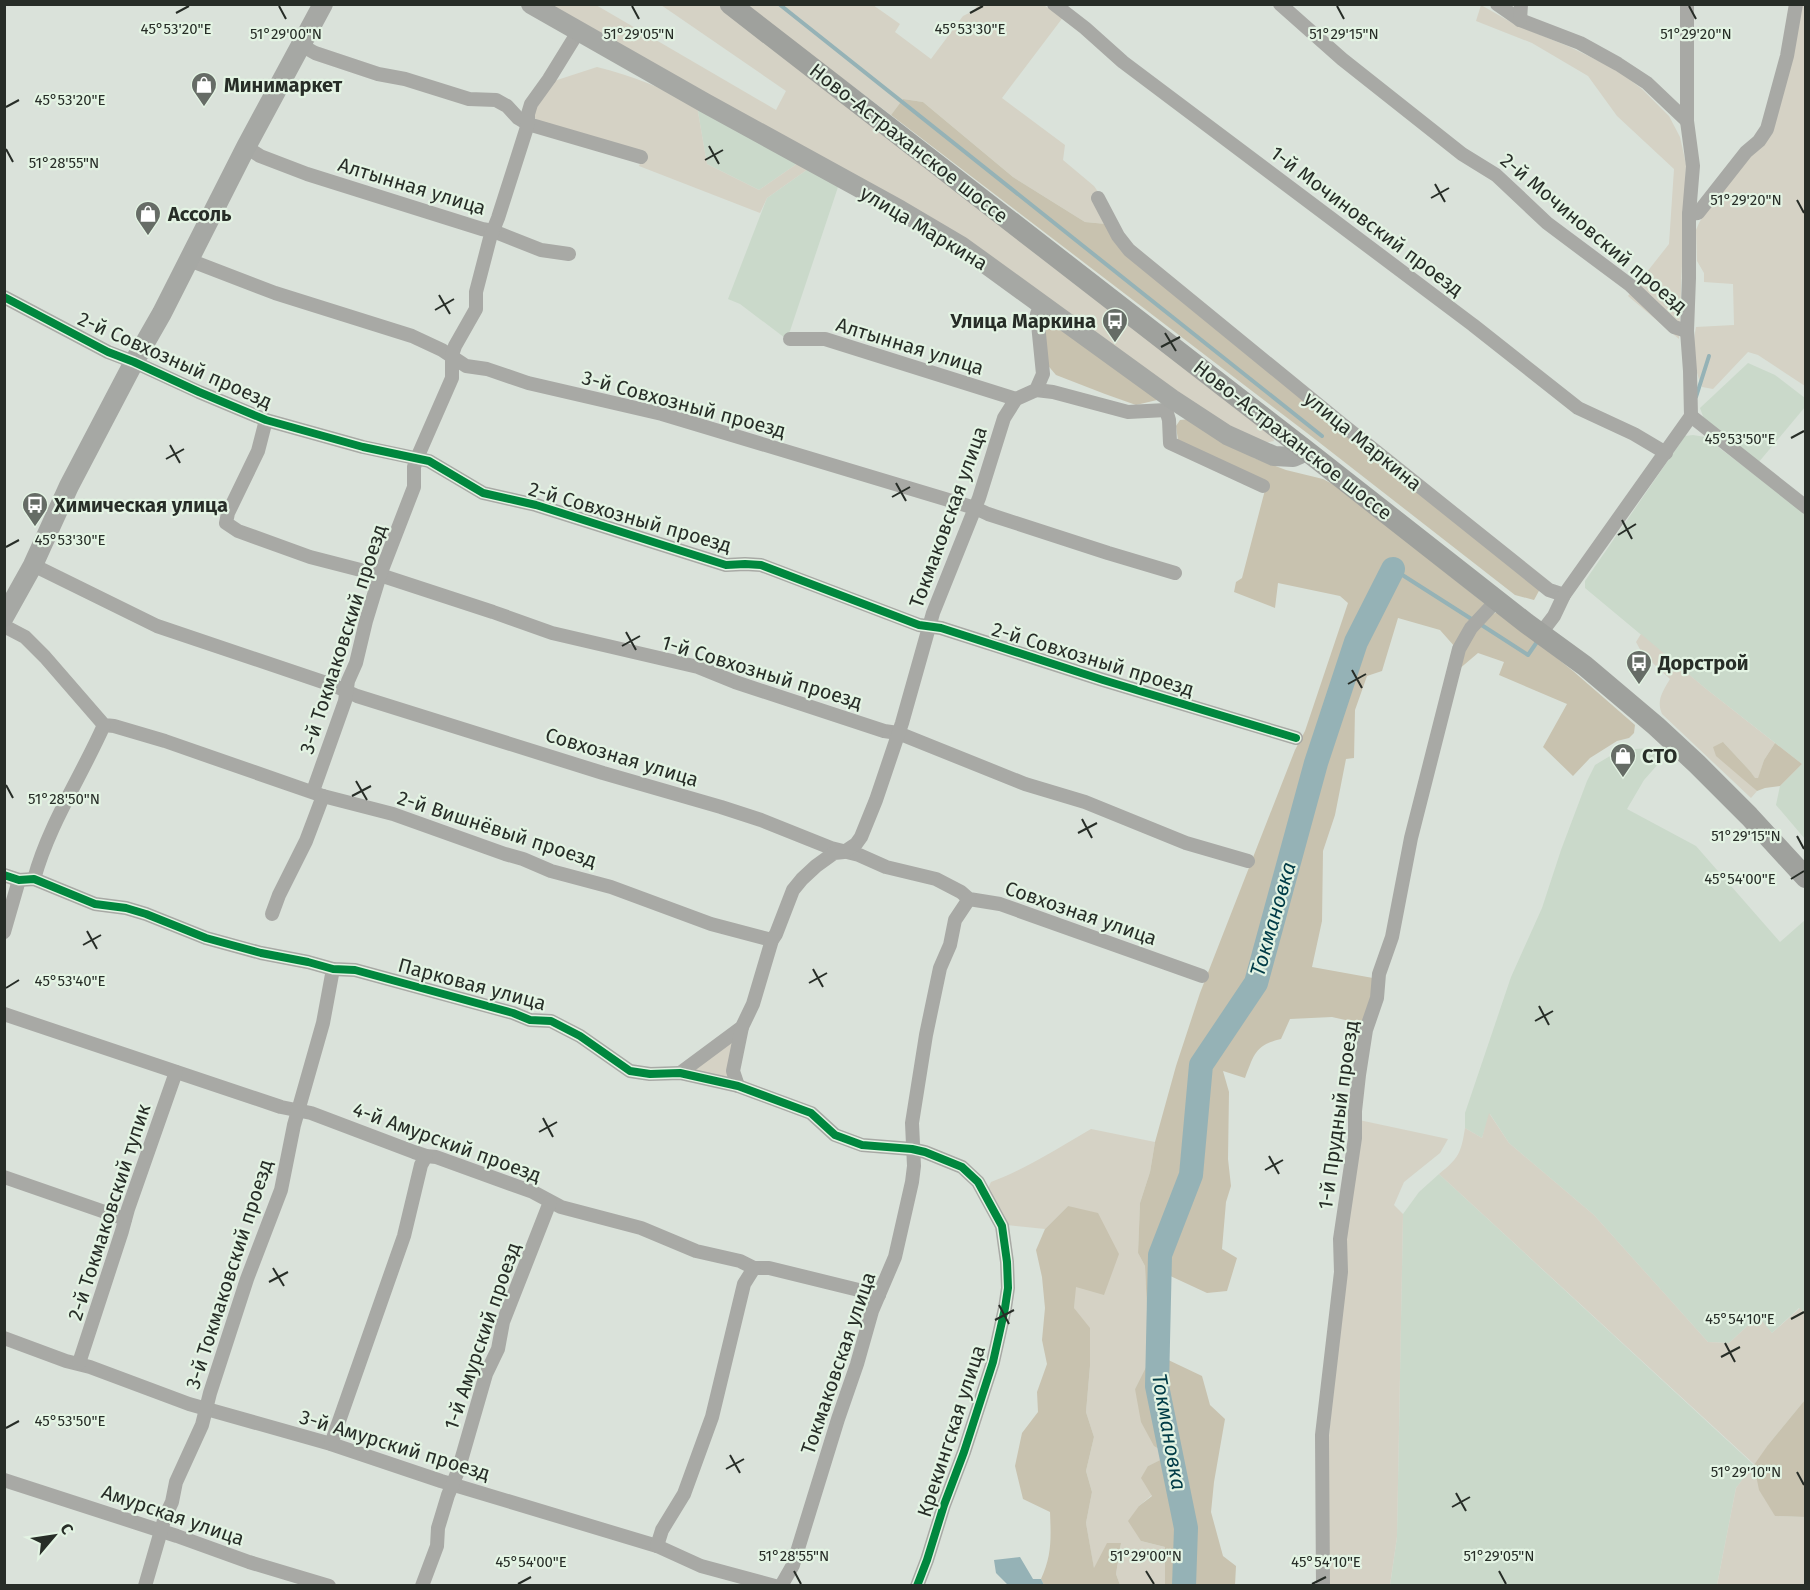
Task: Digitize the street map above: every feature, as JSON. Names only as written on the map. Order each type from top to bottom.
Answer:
[{"type":"main road","name":"Ново-Астраханское шоссе","points":[[730,4],[1585,666],[1656,726],[1749,816],[1806,878]]},
{"type":"street","points":[[4,617],[33,565],[69,486],[323,4]]},
{"type":"street","name":"улица Маркина","points":[[531,4],[951,240],[1042,304],[1169,404],[1227,435],[1274,456],[1293,458],[1300,454],[1303,448]]},
{"type":"street","name":"1-й Мочиновский проезд","points":[[1054,4],[1123,62],[1473,325],[1578,408],[1634,434],[1666,453]]},
{"type":"street","name":"2-й Мочиновский проезд","points":[[1280,4],[1342,59],[1462,154],[1496,175],[1547,223],[1630,285],[1674,327],[1687,331]]},
{"type":"street","points":[[1497,4],[1520,20],[1580,43],[1618,64],[1647,83],[1687,121]]},
{"type":"street","points":[[1520,20],[1521,4]]},
{"type":"street","points":[[1541,633],[1554,616],[1564,595],[1690,416],[1687,331],[1689,214],[1693,166],[1687,121],[1687,4]]},
{"type":"street","points":[[1689,214],[1698,213],[1767,129],[1787,56],[1796,4]]},
{"type":"street","name":"3-й Токмаковский проезд","points":[[272,914],[306,841],[345,701],[346,690],[356,663],[380,575],[414,487],[414,467],[452,378],[452,355],[455,346],[476,309],[476,292],[490,238],[528,124],[531,104],[578,32]]},
{"type":"street","points":[[301,45],[315,53],[378,74],[405,79],[469,99],[496,100],[528,124],[641,157]]},
{"type":"street","name":"Алтынная улица","points":[[246,147],[260,156],[308,174],[493,231],[542,250],[569,254]]},
{"type":"street","name":"улица Маркина","points":[[1098,198],[1118,236],[1129,249],[1549,590],[1564,595]]},
{"type":"street","name":"3-й Совхозный проезд","points":[[189,260],[275,293],[412,336],[452,355],[466,366],[487,369],[528,383],[662,414],[975,508],[1097,550],[1176,573]]},
{"type":"street","name":"2-й Совхозный проезд","points":[[4,297],[108,352],[198,393],[266,420],[363,447],[429,461],[483,493],[536,505],[726,565],[761,566],[919,625],[930,626],[1296,738]]},
{"type":"street","points":[[1036,390],[1043,375],[1037,314],[1042,304]]},
{"type":"street","name":"Алтынная улица","points":[[790,339],[825,339],[1016,399]]},
{"type":"street","points":[[1016,399],[1036,390],[1053,392],[1128,412],[1169,404],[1170,443],[1263,486]]},
{"type":"street","name":"Токмаковская улица","points":[[844,852],[856,844],[861,837],[876,800],[898,734],[933,613],[975,508],[1004,418],[1016,399]]},
{"type":"street","points":[[1690,416],[1806,507]]},
{"type":"street","name":"1-й Совхозный проезд","points":[[266,420],[258,451],[231,504],[226,523],[238,531],[310,557],[380,575],[552,633],[698,668],[898,734],[1025,784],[1085,802],[1186,843],[1248,861]]},
{"type":"street","name":"Совхозная улица","points":[[33,565],[157,626],[346,690],[357,696],[603,773],[731,810],[844,852],[859,855],[886,867],[936,879],[961,892],[969,899],[1000,904],[1202,975]]},
{"type":"street","name":"1-й Прудный проезд","points":[[1323,1586],[1322,1435],[1341,1272],[1340,1239],[1355,1138],[1355,1111],[1366,1030],[1377,998],[1379,974],[1392,937],[1410,838],[1459,649],[1471,628],[1497,600]]},
{"type":"street","points":[[4,626],[25,637],[104,725],[60,812],[34,879]]},
{"type":"street","name":"2-й Вишнёвый проезд","points":[[104,725],[165,741],[318,794],[393,814],[551,871],[611,886],[711,924],[772,940]]},
{"type":"street","points":[[738,1086],[733,1071],[742,1028],[753,1004],[772,940],[793,890],[816,866],[834,853],[844,852]]},
{"type":"street","name":"Парковая улица","points":[[4,875],[19,880],[34,879],[95,904],[126,908],[206,938],[261,953],[333,969],[355,970],[513,1013],[530,1020],[552,1022],[580,1036],[630,1071],[650,1074],[680,1072],[738,1086],[811,1113],[835,1136],[862,1145],[925,1152],[962,1167],[978,1182]]},
{"type":"street","points":[[4,932],[19,880]]},
{"type":"street","name":"Токмаковская улица","points":[[781,1586],[793,1565],[872,1311],[895,1257],[914,1166],[912,1123],[926,1035],[940,969],[950,945],[955,920],[969,899]]},
{"type":"street","name":"3-й Токмаковский проезд","points":[[145,1586],[165,1517],[172,1502],[176,1482],[202,1425],[247,1278],[281,1190],[297,1111],[322,1023],[333,969]]},
{"type":"street","name":"4-й Амурский проезд","points":[[4,1014],[176,1072],[297,1111],[311,1113],[426,1156],[436,1157],[533,1192],[561,1207],[641,1228],[696,1251],[740,1261],[753,1268],[769,1268],[879,1295]]},
{"type":"street","points":[[680,1072],[742,1028]]},
{"type":"street","name":"2-й Токмаковский тупик","points":[[79,1363],[124,1219],[176,1072]]},
{"type":"street","points":[[331,1444],[404,1236],[426,1156]]},
{"type":"street","points":[[4,1177],[124,1219]]},
{"type":"street","name":"Крекингская улица","points":[[917,1586],[993,1362],[1005,1308],[1008,1288],[1002,1226],[978,1182]]},
{"type":"street","name":"1-й Амурский проезд","points":[[422,1586],[437,1546],[438,1528],[486,1374],[498,1349],[504,1322],[550,1202]]},
{"type":"street","points":[[657,1546],[662,1530],[684,1494],[712,1418],[744,1284],[753,1268]]},
{"type":"street","name":"3-й Амурский проезд","points":[[4,1338],[206,1409],[331,1444],[453,1485],[657,1546],[701,1566],[775,1586]]},
{"type":"street","name":"Амурская улица","points":[[4,1480],[249,1562],[329,1586]]},
{"type":"shaded area","points":[[546,5],[596,5],[776,110],[786,91],[661,5],[721,5],[1271,433],[1274,441],[1264,443],[1253,440],[1199,407],[1112,348]]},
{"type":"shaded area","points":[[746,5],[873,5],[900,24],[895,32],[931,59],[963,16],[973,11],[978,5],[1043,5],[1064,16],[1002,98],[1065,145],[1063,160],[1094,186],[1101,196],[1106,224],[1085,222],[1013,177],[923,102],[903,99],[891,115]]},
{"type":"shaded area","points":[[1481,5],[1516,25],[1570,47],[1617,70],[1642,89],[1669,116],[1680,137],[1686,164],[1679,339],[1628,296],[1669,244],[1674,169],[1617,116],[1588,76],[1532,43],[1476,21]]},
{"type":"shaded area","points":[[1799,5],[1805,5],[1805,386],[1758,355],[1748,352],[1713,389],[1702,387],[1694,357],[1696,327],[1734,325],[1733,284],[1704,282],[1704,273],[1697,261],[1696,230],[1709,206],[1761,144]]},
{"type":"shaded area","points":[[597,67],[623,74],[697,106],[707,164],[759,190],[798,163],[808,169],[767,198],[760,213],[639,166],[644,154],[539,122],[533,116],[535,106],[551,82]]},
{"type":"shaded area","points":[[903,99],[923,102],[1013,177],[1085,222],[1106,224],[1540,589],[1534,600],[1515,595],[891,115]]},
{"type":"shaded area","points":[[697,106],[798,163],[759,190],[707,164]]},
{"type":"shaded area","points":[[808,169],[839,184],[790,331],[785,338],[740,304],[728,299],[767,198]]},
{"type":"shaded area","points":[[1046,317],[1154,394],[1157,400],[1136,405],[1056,375],[1045,362]]},
{"type":"shaded area","points":[[1748,363],[1775,375],[1805,398],[1805,407],[1758,463],[1706,425],[1700,408]]},
{"type":"shaded area","points":[[1190,419],[1254,458],[1286,470],[1323,479],[1340,488],[1485,604],[1455,647],[1440,630],[1398,618],[1382,671],[1367,676],[1355,710],[1354,758],[1346,759],[1335,815],[1323,851],[1322,921],[1312,967],[1373,978],[1374,988],[1363,1024],[1332,1017],[1290,1019],[1281,1039],[1266,1044],[1257,1052],[1245,1078],[1223,1071],[1229,1092],[1228,1159],[1231,1186],[1226,1202],[1222,1249],[1237,1258],[1227,1291],[1207,1293],[1166,1274],[1162,1357],[1202,1376],[1210,1405],[1225,1419],[1211,1512],[1223,1556],[1236,1566],[1235,1585],[1165,1585],[1165,1547],[1141,1541],[1128,1521],[1139,1506],[1152,1496],[1141,1478],[1148,1466],[1164,1458],[1163,1451],[1154,1446],[1141,1422],[1135,1389],[1146,1367],[1145,1266],[1138,1253],[1140,1203],[1176,1066],[1200,993],[1295,750],[1305,731],[1348,603],[1340,596],[1278,583],[1275,608],[1234,592],[1236,582],[1242,578],[1265,490],[1178,440],[1176,426],[1180,420]]},
{"type":"shaded area","points":[[1685,436],[1705,437],[1805,513],[1805,839],[1776,805],[1780,786],[1802,764],[1705,688],[1585,588],[1585,581]]},
{"type":"shaded area","points":[[1495,613],[1501,613],[1573,671],[1635,725],[1634,733],[1629,738],[1617,741],[1590,758],[1573,776],[1543,747],[1567,704],[1499,675],[1504,662],[1478,653],[1458,670],[1471,637],[1481,623]]},
{"type":"shaded area","points":[[1641,634],[1775,743],[1764,760],[1758,779],[1755,779],[1723,742],[1743,778],[1757,791],[1751,798],[1662,714],[1660,700],[1670,679],[1642,653],[1636,642]]},
{"type":"shaded area","points":[[1723,742],[1755,778],[1758,778],[1764,760],[1775,743],[1802,764],[1780,786],[1757,791],[1716,756],[1713,747]]},
{"type":"shaded area","points":[[1651,748],[1667,754],[1644,780],[1627,809],[1696,846],[1780,942],[1805,920],[1805,1314],[1799,1308],[1772,1333],[1757,1317],[1729,1343],[1708,1342],[1594,1215],[1509,1143],[1490,1114],[1482,1138],[1465,1128],[1465,1113],[1511,977],[1542,908],[1587,781],[1595,765],[1620,750]]},
{"type":"shaded area","points":[[735,1038],[733,1080],[695,1073],[694,1067]]},
{"type":"shaded area","points":[[1489,1113],[1509,1143],[1594,1215],[1708,1342],[1729,1343],[1758,1316],[1772,1333],[1800,1308],[1805,1314],[1805,1401],[1768,1445],[1775,1516],[1805,1517],[1805,1585],[1717,1585],[1736,1488],[1754,1464],[1439,1174],[1451,1164],[1458,1154],[1465,1128],[1482,1138]]},
{"type":"shaded area","points":[[1359,1120],[1448,1139],[1440,1153],[1404,1182],[1394,1205],[1403,1214],[1397,1537],[1390,1585],[1328,1586],[1329,1437],[1339,1314],[1347,1279],[1344,1251]]},
{"type":"shaded area","points":[[1091,1129],[1155,1142],[1150,1172],[1140,1203],[1138,1253],[1145,1266],[1146,1367],[1135,1389],[1163,1451],[1164,1458],[1148,1466],[1152,1495],[1139,1506],[1141,1541],[1165,1547],[1165,1585],[1120,1585],[1116,1574],[1121,1544],[1094,1569],[1086,1523],[1092,1492],[1086,1471],[1094,1437],[1086,1412],[1090,1366],[1074,1308],[1075,1286],[1068,1206],[1045,1229],[1007,1225],[988,1188],[991,1182],[1029,1165]]},
{"type":"shaded area","points":[[1439,1174],[1754,1465],[1736,1488],[1717,1585],[1390,1586],[1397,1537],[1403,1214],[1419,1192]]},
{"type":"shaded area","points":[[1068,1206],[1098,1213],[1119,1254],[1104,1295],[1076,1287],[1074,1308],[1090,1328],[1090,1366],[1086,1412],[1094,1437],[1086,1471],[1092,1492],[1086,1523],[1094,1568],[1107,1543],[1121,1543],[1116,1574],[1120,1585],[1044,1585],[1041,1579],[1049,1554],[1050,1512],[1023,1499],[1015,1466],[1022,1433],[1038,1412],[1037,1392],[1047,1364],[1042,1340],[1045,1308],[1036,1250],[1045,1229]]},
{"type":"shaded area","points":[[1804,1401],[1805,1517],[1775,1516],[1759,1490],[1754,1465]]},
{"type":"water","points":[[1020,1557],[1033,1579],[1041,1579],[1044,1585],[1008,1585],[996,1573],[994,1560]]},
{"type":"waterway","points":[[779,4],[1322,436]]},
{"type":"waterway","points":[[1696,397],[1709,356]]},
{"type":"waterway","points":[[1393,569],[1473,620]]},
{"type":"waterway","name":"Токмановка","points":[[1184,1586],[1186,1528],[1157,1386],[1160,1255],[1191,1175],[1201,1065],[1256,983],[1316,763],[1356,642],[1393,569]]},
{"type":"waterway","points":[[1480,624],[1528,655],[1539,639]]},
{"type":"cycle path","points":[[4,297],[108,352],[266,420],[363,447],[429,461],[483,493],[536,505],[726,565],[761,565],[919,625],[941,628],[1296,738]]},
{"type":"cycle path","points":[[4,875],[19,880],[34,879],[95,904],[126,908],[206,938],[261,953],[333,969],[355,970],[513,1013],[530,1020],[551,1021],[580,1036],[630,1071],[650,1074],[680,1073],[738,1086],[811,1113],[835,1135],[862,1145],[912,1149],[962,1167],[978,1182],[1002,1226],[1008,1288],[993,1362],[917,1586]]},
{"type":"place","name":"Минимаркет","points":[[204,108]]},
{"type":"place","name":"Ассоль","points":[[148,237]]},
{"type":"place","name":"Улица Маркина","points":[[1115,344]]},
{"type":"place","name":"Химическая улица","points":[[35,528]]},
{"type":"place","name":"Дорстрой","points":[[1639,686]]},
{"type":"place","name":"СТО","points":[[1623,779]]}]
